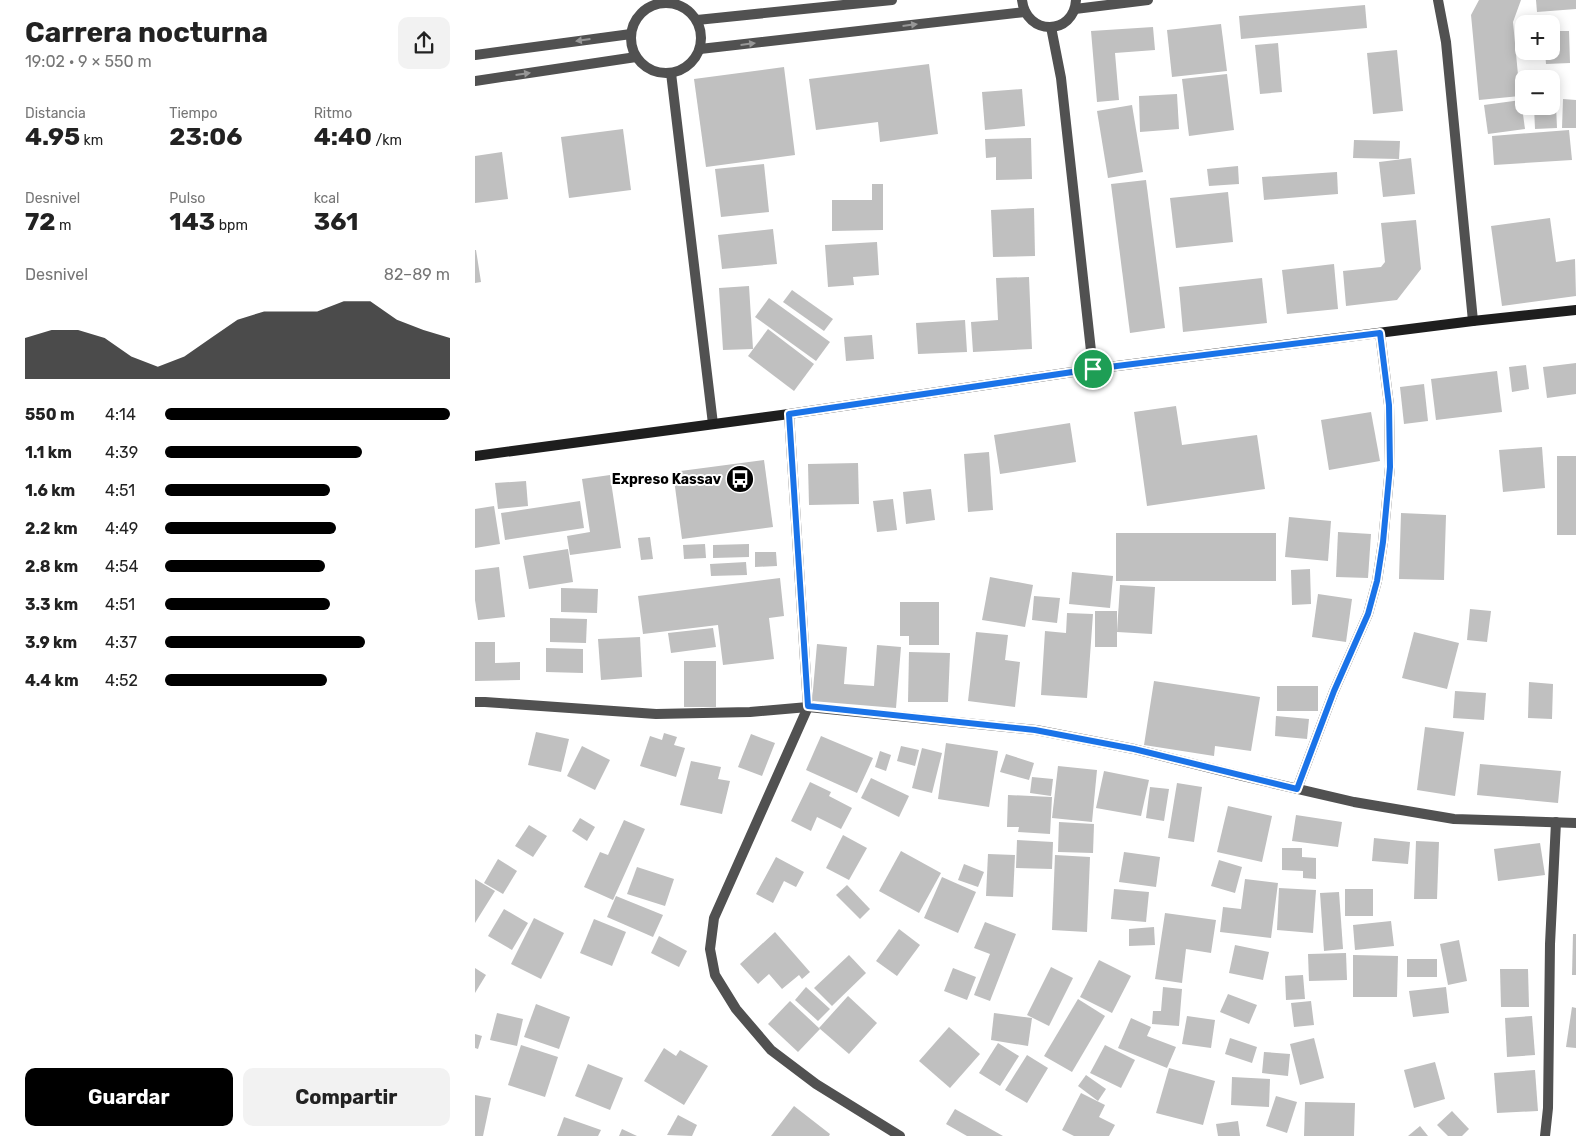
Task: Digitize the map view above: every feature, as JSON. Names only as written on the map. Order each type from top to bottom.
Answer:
[{"type":"street","points":[[697,20],[892,0]]},
{"type":"street","points":[[1022,0],[1029,19],[1043,27],[1051,27],[1066,22],[1072,16],[1076,4],[1147,0]]},
{"type":"street","points":[[1438,0],[1447,42],[1473,321]]},
{"type":"street","points":[[664,2],[683,7],[697,20],[701,35],[700,49],[689,66],[680,71],[660,73],[643,65],[636,57],[631,42],[631,34],[633,26],[642,12],[664,2]]},
{"type":"street","points":[[700,49],[1025,12]]},
{"type":"street","points":[[1051,27],[1061,78],[1093,369]]},
{"type":"street","points":[[475,55],[631,34]]},
{"type":"street","points":[[475,81],[636,57]]},
{"type":"street","points":[[671,73],[713,424]]},
{"type":"street","points":[[475,456],[789,414],[1093,369],[1473,321],[1576,310]]},
{"type":"street","points":[[1297,789],[1334,691],[1368,614],[1377,581],[1383,542],[1390,467],[1389,405],[1380,333]]},
{"type":"street","points":[[789,414],[808,706],[714,918],[711,949],[715,975],[735,1009],[771,1050],[816,1084],[900,1136]]},
{"type":"street","points":[[475,702],[656,714],[750,712],[808,706],[1035,730],[1134,749],[1354,802],[1454,819],[1576,823]]},
{"type":"street","points":[[1545,1136],[1548,1108],[1550,944],[1556,822]]},
{"type":"building","points":[[1479,0],[1521,0],[1513,22],[1515,60],[1517,60],[1518,70],[1515,70],[1515,96],[1479,100],[1471,15]]},
{"type":"building","points":[[1536,0],[1576,0],[1576,9],[1537,12]]},
{"type":"building","points":[[1365,5],[1367,28],[1241,39],[1239,16]]},
{"type":"building","points":[[1221,24],[1227,71],[1172,77],[1167,30]]},
{"type":"building","points":[[1153,27],[1155,50],[1115,53],[1119,100],[1097,102],[1091,31]]},
{"type":"building","points":[[1560,31],[1569,31],[1570,63],[1546,64],[1546,60],[1560,60]]},
{"type":"building","points":[[1278,43],[1282,92],[1260,94],[1255,45]]},
{"type":"building","points":[[1397,50],[1403,111],[1373,114],[1367,53]]},
{"type":"building","points":[[929,64],[938,134],[880,142],[878,122],[816,130],[809,79]]},
{"type":"building","points":[[784,67],[795,155],[706,167],[694,79]]},
{"type":"building","points":[[1227,74],[1234,130],[1189,136],[1182,79]]},
{"type":"building","points":[[1022,89],[1025,126],[985,130],[982,92]]},
{"type":"building","points":[[1177,94],[1179,129],[1140,132],[1139,96]]},
{"type":"building","points":[[1563,99],[1576,100],[1576,128],[1562,128]]},
{"type":"building","points":[[1515,101],[1515,115],[1523,115],[1525,129],[1488,134],[1484,105]]},
{"type":"building","points":[[1132,105],[1143,172],[1108,178],[1097,111]]},
{"type":"building","points":[[1534,115],[1556,115],[1557,128],[1535,129]]},
{"type":"building","points":[[623,129],[631,190],[569,198],[561,137]]},
{"type":"building","points":[[1569,130],[1572,160],[1494,165],[1492,136]]},
{"type":"building","points":[[1031,138],[1032,179],[996,180],[996,157],[986,158],[985,139]]},
{"type":"building","points":[[1354,140],[1400,141],[1399,159],[1353,158]]},
{"type":"building","points":[[502,152],[508,199],[475,203],[475,156]]},
{"type":"building","points":[[1411,158],[1415,194],[1383,197],[1379,162]]},
{"type":"building","points":[[764,164],[769,212],[721,217],[715,169]]},
{"type":"building","points":[[1238,166],[1239,184],[1209,186],[1207,169]]},
{"type":"building","points":[[1337,172],[1338,194],[1264,200],[1262,177]]},
{"type":"building","points":[[1146,180],[1165,328],[1130,333],[1111,184]]},
{"type":"building","points":[[872,184],[883,184],[883,230],[832,231],[832,200],[872,200]]},
{"type":"building","points":[[1228,192],[1233,242],[1176,248],[1170,198]]},
{"type":"building","points":[[1034,208],[1035,256],[993,257],[991,210]]},
{"type":"building","points":[[1550,218],[1556,262],[1575,259],[1576,296],[1502,306],[1491,226]]},
{"type":"building","points":[[1416,220],[1421,269],[1397,300],[1346,306],[1343,271],[1381,267],[1385,262],[1381,223]]},
{"type":"building","points":[[773,229],[777,264],[722,269],[718,235]]},
{"type":"building","points":[[877,242],[879,275],[853,277],[854,285],[828,287],[825,245]]},
{"type":"building","points":[[475,250],[481,282],[475,283]]},
{"type":"building","points":[[1334,264],[1338,309],[1287,314],[1282,270]]},
{"type":"building","points":[[1029,277],[1032,349],[973,352],[971,322],[998,320],[996,278]]},
{"type":"building","points":[[1262,278],[1267,323],[1183,332],[1179,287]]},
{"type":"building","points":[[749,286],[753,349],[723,350],[719,288]]},
{"type":"building","points":[[792,290],[833,319],[824,331],[783,302]]},
{"type":"building","points":[[769,298],[830,342],[816,361],[755,317]]},
{"type":"building","points":[[965,320],[967,352],[918,354],[916,323]]},
{"type":"building","points":[[768,329],[814,364],[794,391],[748,356]]},
{"type":"building","points":[[872,335],[874,359],[846,361],[844,337]]},
{"type":"building","points":[[1576,363],[1576,394],[1547,398],[1543,367]]},
{"type":"building","points":[[1526,365],[1529,389],[1512,392],[1509,367]]},
{"type":"building","points":[[1497,371],[1502,412],[1436,420],[1431,379]]},
{"type":"building","points":[[1424,384],[1428,421],[1404,424],[1400,387]]},
{"type":"building","points":[[1176,406],[1182,445],[1257,435],[1265,489],[1147,506],[1134,412]]},
{"type":"building","points":[[1371,412],[1380,461],[1329,470],[1321,420]]},
{"type":"building","points":[[1070,423],[1076,462],[1000,474],[994,435]]},
{"type":"building","points":[[1542,447],[1545,488],[1503,492],[1499,450]]},
{"type":"building","points":[[989,452],[993,510],[968,512],[964,454]]},
{"type":"building","points":[[1557,456],[1576,456],[1576,535],[1557,535]]},
{"type":"building","points":[[764,460],[773,527],[682,539],[673,472]]},
{"type":"building","points":[[858,463],[859,504],[809,505],[808,464]]},
{"type":"building","points":[[610,475],[621,548],[570,555],[567,536],[590,532],[582,479]]},
{"type":"building","points":[[526,481],[528,506],[498,509],[495,483]]},
{"type":"building","points":[[931,489],[935,520],[906,524],[903,492]]},
{"type":"building","points":[[893,499],[897,530],[877,532],[873,501]]},
{"type":"building","points":[[580,501],[584,528],[505,540],[501,513]]},
{"type":"building","points":[[494,506],[500,544],[475,548],[475,509]]},
{"type":"building","points":[[1401,513],[1446,515],[1444,580],[1399,579]]},
{"type":"building","points":[[1289,517],[1331,521],[1328,561],[1285,557]]},
{"type":"building","points":[[1338,532],[1371,534],[1368,578],[1336,577]]},
{"type":"building","points":[[1116,533],[1276,533],[1276,581],[1116,581]]},
{"type":"building","points":[[650,537],[653,559],[641,560],[638,538]]},
{"type":"building","points":[[705,544],[706,558],[684,559],[683,545]]},
{"type":"building","points":[[749,544],[749,557],[713,558],[713,545]]},
{"type":"building","points":[[568,549],[573,582],[529,589],[523,556]]},
{"type":"building","points":[[755,552],[776,552],[777,566],[755,567]]},
{"type":"building","points":[[746,562],[747,575],[711,576],[710,564]]},
{"type":"building","points":[[499,567],[505,617],[478,620],[475,600],[475,570]]},
{"type":"building","points":[[1310,569],[1311,604],[1292,605],[1291,570]]},
{"type":"building","points":[[1072,572],[1113,576],[1110,608],[1069,604]]},
{"type":"building","points":[[990,577],[1033,585],[1025,627],[982,620]]},
{"type":"building","points":[[780,578],[784,616],[769,618],[774,659],[723,665],[718,625],[643,634],[638,596]]},
{"type":"building","points":[[1120,585],[1155,587],[1152,634],[1117,632]]},
{"type":"building","points":[[561,588],[598,589],[597,613],[561,612]]},
{"type":"building","points":[[1318,594],[1352,599],[1346,642],[1312,637]]},
{"type":"building","points":[[1034,596],[1060,598],[1057,623],[1032,620]]},
{"type":"building","points":[[900,602],[939,602],[939,645],[909,645],[909,636],[900,636]]},
{"type":"building","points":[[1470,609],[1491,611],[1487,642],[1467,640]]},
{"type":"building","points":[[1095,611],[1117,611],[1117,647],[1095,647]]},
{"type":"building","points":[[1067,613],[1093,614],[1087,698],[1041,695],[1045,631],[1066,633]]},
{"type":"building","points":[[550,618],[587,619],[586,643],[550,642]]},
{"type":"building","points":[[713,628],[716,647],[671,653],[668,633]]},
{"type":"building","points":[[976,632],[1008,635],[1005,660],[1020,662],[1015,707],[968,701]]},
{"type":"building","points":[[1414,632],[1459,643],[1447,689],[1402,678]]},
{"type":"building","points":[[640,637],[642,677],[601,680],[598,639]]},
{"type":"building","points":[[475,642],[495,642],[495,663],[520,662],[520,680],[475,681]]},
{"type":"building","points":[[817,644],[847,647],[844,684],[874,686],[877,645],[901,647],[896,708],[812,701]]},
{"type":"building","points":[[546,648],[583,649],[583,673],[546,672]]},
{"type":"building","points":[[909,652],[950,653],[948,702],[908,702]]},
{"type":"building","points":[[684,661],[716,661],[716,707],[684,707]]},
{"type":"building","points":[[1154,681],[1260,697],[1251,751],[1215,746],[1214,756],[1144,745]]},
{"type":"building","points":[[1529,682],[1553,684],[1552,719],[1528,718]]},
{"type":"building","points":[[1277,686],[1318,686],[1318,711],[1277,711]]},
{"type":"building","points":[[1455,691],[1486,693],[1484,720],[1453,718]]},
{"type":"building","points":[[1276,716],[1309,719],[1307,739],[1275,736]]},
{"type":"building","points":[[1425,727],[1464,732],[1455,796],[1417,790]]},
{"type":"building","points":[[536,732],[569,739],[561,772],[528,765]]},
{"type":"building","points":[[664,733],[677,737],[674,745],[685,748],[676,777],[640,766],[650,736],[662,740]]},
{"type":"building","points":[[751,734],[775,743],[762,776],[738,767]]},
{"type":"building","points":[[821,736],[873,758],[857,793],[806,770]]},
{"type":"building","points":[[946,743],[998,751],[989,807],[938,799]]},
{"type":"building","points":[[582,746],[610,760],[595,790],[567,776]]},
{"type":"building","points":[[901,746],[919,750],[915,766],[897,761]]},
{"type":"building","points":[[922,748],[942,753],[932,793],[912,788]]},
{"type":"building","points":[[880,751],[891,755],[886,771],[875,767]]},
{"type":"building","points":[[1006,754],[1034,763],[1029,780],[1000,772]]},
{"type":"building","points":[[691,761],[721,767],[718,779],[730,781],[722,814],[680,805]]},
{"type":"building","points":[[1480,764],[1561,771],[1558,803],[1477,795]]},
{"type":"building","points":[[1058,766],[1097,770],[1092,822],[1052,818]]},
{"type":"building","points":[[1104,771],[1149,780],[1141,816],[1096,808]]},
{"type":"building","points":[[1032,777],[1053,779],[1051,796],[1030,793]]},
{"type":"building","points":[[871,778],[909,796],[899,817],[861,798]]},
{"type":"building","points":[[810,782],[831,792],[829,796],[852,808],[841,829],[817,817],[811,831],[791,821]]},
{"type":"building","points":[[1177,783],[1202,787],[1194,842],[1168,838]]},
{"type":"building","points":[[1150,787],[1169,789],[1164,821],[1146,818]]},
{"type":"building","points":[[1008,795],[1052,797],[1050,834],[1018,832],[1019,827],[1007,827]]},
{"type":"building","points":[[1228,806],[1272,816],[1262,862],[1217,852]]},
{"type":"building","points":[[1296,815],[1342,822],[1338,847],[1292,841]]},
{"type":"building","points":[[580,818],[595,827],[587,841],[572,831]]},
{"type":"building","points":[[624,820],[645,829],[613,900],[584,887],[600,852],[608,855]]},
{"type":"building","points":[[1059,822],[1094,824],[1093,853],[1058,852]]},
{"type":"building","points":[[529,825],[547,836],[533,857],[515,846]]},
{"type":"building","points":[[843,835],[867,848],[849,880],[826,868]]},
{"type":"building","points":[[1374,838],[1410,842],[1408,864],[1372,861]]},
{"type":"building","points":[[1017,840],[1053,842],[1052,869],[1016,868]]},
{"type":"building","points":[[1416,841],[1439,842],[1437,899],[1414,899]]},
{"type":"building","points":[[1540,843],[1545,875],[1498,881],[1494,849]]},
{"type":"building","points":[[1282,848],[1302,848],[1302,857],[1316,858],[1316,879],[1303,878],[1303,871],[1282,870]]},
{"type":"building","points":[[901,851],[941,873],[919,913],[879,891]]},
{"type":"building","points":[[1124,852],[1160,857],[1156,887],[1119,882]]},
{"type":"building","points":[[988,854],[1015,855],[1013,897],[986,896]]},
{"type":"building","points":[[1055,855],[1090,857],[1087,932],[1052,930]]},
{"type":"building","points":[[776,857],[804,872],[796,887],[784,881],[773,903],[756,894]]},
{"type":"building","points":[[498,859],[517,871],[503,894],[484,883]]},
{"type":"building","points":[[1219,860],[1242,867],[1235,893],[1211,886]]},
{"type":"building","points":[[964,864],[984,872],[978,887],[958,880]]},
{"type":"building","points":[[637,867],[674,879],[665,906],[627,894]]},
{"type":"building","points":[[942,877],[976,892],[958,933],[924,918]]},
{"type":"building","points":[[475,879],[495,891],[475,923]]},
{"type":"building","points":[[1245,879],[1278,883],[1271,938],[1220,932],[1223,907],[1241,909]]},
{"type":"building","points":[[847,885],[870,909],[860,919],[836,895]]},
{"type":"building","points":[[1279,888],[1316,890],[1313,933],[1277,930]]},
{"type":"building","points":[[1114,889],[1149,892],[1146,922],[1111,919]]},
{"type":"building","points":[[1345,889],[1373,889],[1373,916],[1345,916]]},
{"type":"building","points":[[1339,892],[1343,949],[1324,951],[1320,893]]},
{"type":"building","points":[[616,896],[663,915],[653,937],[607,917]]},
{"type":"building","points":[[504,909],[528,923],[512,950],[488,936]]},
{"type":"building","points":[[1165,913],[1216,920],[1211,953],[1186,949],[1182,983],[1155,979]]},
{"type":"building","points":[[534,918],[564,933],[541,979],[511,964]]},
{"type":"building","points":[[594,919],[626,932],[612,966],[580,953]]},
{"type":"building","points":[[1391,921],[1394,946],[1355,950],[1353,925]]},
{"type":"building","points":[[985,922],[1016,934],[990,1001],[974,995],[990,954],[974,948]]},
{"type":"building","points":[[1154,927],[1155,945],[1129,946],[1129,929]]},
{"type":"building","points":[[899,929],[920,945],[897,976],[876,961]]},
{"type":"building","points":[[775,932],[810,972],[802,979],[799,975],[782,989],[769,974],[758,984],[740,964]]},
{"type":"building","points":[[1573,934],[1576,934],[1576,975],[1572,975]]},
{"type":"building","points":[[659,936],[687,951],[679,967],[651,953]]},
{"type":"building","points":[[1459,940],[1467,981],[1448,985],[1440,944]]},
{"type":"building","points":[[1235,945],[1269,952],[1263,980],[1229,973]]},
{"type":"building","points":[[1346,953],[1347,980],[1309,981],[1308,954]]},
{"type":"building","points":[[849,955],[866,973],[832,1006],[814,988]]},
{"type":"building","points":[[1353,955],[1398,956],[1397,997],[1353,997]]},
{"type":"building","points":[[1407,959],[1437,959],[1437,977],[1407,977]]},
{"type":"building","points":[[1099,960],[1131,976],[1112,1013],[1080,997]]},
{"type":"building","points":[[1051,967],[1073,978],[1049,1026],[1027,1015]]},
{"type":"building","points":[[475,968],[486,975],[475,993]]},
{"type":"building","points":[[953,968],[976,977],[967,1000],[944,991]]},
{"type":"building","points":[[1500,969],[1528,969],[1529,1007],[1501,1007]]},
{"type":"building","points":[[1303,975],[1305,999],[1286,1000],[1285,976]]},
{"type":"building","points":[[806,987],[830,1009],[818,1021],[795,1000]]},
{"type":"building","points":[[1163,987],[1182,989],[1179,1026],[1152,1024],[1153,1011],[1161,1011]]},
{"type":"building","points":[[1446,987],[1449,1013],[1413,1017],[1409,991]]},
{"type":"building","points":[[1228,994],[1257,1005],[1249,1024],[1220,1012]]},
{"type":"building","points":[[848,996],[877,1023],[849,1054],[819,1028]]},
{"type":"building","points":[[1078,999],[1105,1016],[1072,1072],[1044,1056]]},
{"type":"building","points":[[790,1001],[820,1029],[798,1052],[768,1024]]},
{"type":"building","points":[[1311,1001],[1314,1025],[1294,1027],[1291,1003]]},
{"type":"building","points":[[536,1004],[570,1017],[559,1049],[524,1037]]},
{"type":"building","points":[[1572,1007],[1576,1008],[1576,1048],[1566,1047]]},
{"type":"building","points":[[497,1013],[523,1019],[517,1046],[490,1040]]},
{"type":"building","points":[[994,1013],[1032,1018],[1028,1046],[991,1040]]},
{"type":"building","points":[[1187,1016],[1215,1020],[1211,1048],[1182,1044]]},
{"type":"building","points":[[1532,1016],[1535,1055],[1507,1057],[1505,1018]]},
{"type":"building","points":[[1131,1018],[1151,1027],[1147,1036],[1176,1047],[1167,1068],[1118,1048]]},
{"type":"building","points":[[949,1027],[980,1054],[950,1088],[919,1061]]},
{"type":"building","points":[[475,1034],[482,1036],[478,1049],[475,1048]]},
{"type":"building","points":[[1230,1038],[1257,1047],[1252,1063],[1225,1054]]},
{"type":"building","points":[[1314,1038],[1324,1078],[1300,1085],[1290,1044]]},
{"type":"building","points":[[998,1043],[1019,1056],[1000,1086],[979,1073]]},
{"type":"building","points":[[521,1045],[558,1057],[545,1097],[508,1085]]},
{"type":"building","points":[[1105,1045],[1135,1060],[1121,1088],[1090,1073]]},
{"type":"building","points":[[664,1048],[676,1056],[680,1050],[708,1066],[684,1105],[644,1081]]},
{"type":"building","points":[[1264,1052],[1290,1054],[1288,1076],[1262,1073]]},
{"type":"building","points":[[1027,1055],[1048,1068],[1027,1103],[1005,1090]]},
{"type":"building","points":[[1435,1062],[1445,1099],[1414,1108],[1404,1070]]},
{"type":"building","points":[[588,1064],[623,1078],[610,1110],[575,1096]]},
{"type":"building","points":[[1169,1068],[1215,1081],[1203,1125],[1156,1113]]},
{"type":"building","points":[[1535,1070],[1538,1111],[1497,1113],[1494,1073]]},
{"type":"building","points":[[1086,1075],[1106,1089],[1098,1101],[1078,1086]]},
{"type":"building","points":[[1232,1077],[1270,1079],[1269,1107],[1231,1105]]},
{"type":"building","points":[[1081,1093],[1105,1105],[1099,1117],[1115,1125],[1109,1136],[1074,1136],[1062,1130]]},
{"type":"building","points":[[475,1095],[491,1098],[483,1136],[475,1136]]},
{"type":"building","points":[[1276,1096],[1297,1102],[1287,1133],[1266,1126]]},
{"type":"building","points":[[1305,1102],[1355,1103],[1354,1136],[1304,1136]]},
{"type":"building","points":[[794,1106],[830,1134],[829,1136],[771,1136]]},
{"type":"building","points":[[955,1109],[1003,1136],[967,1136],[946,1124]]},
{"type":"building","points":[[1452,1111],[1469,1129],[1462,1136],[1448,1136],[1437,1125]]},
{"type":"building","points":[[678,1115],[697,1125],[692,1136],[667,1135]]},
{"type":"building","points":[[564,1117],[601,1130],[598,1136],[557,1136]]},
{"type":"building","points":[[1238,1121],[1240,1136],[1218,1136],[1216,1124]]},
{"type":"building","points":[[1420,1126],[1428,1136],[1408,1136]]},
{"type":"building","points":[[622,1129],[637,1136],[619,1136]]},
{"type":"place","name":"Expreso Kassav","points":[[740,479]]},
{"type":"route","points":[[1380,333],[1389,405],[1390,467],[1383,542],[1377,581],[1368,614],[1334,691],[1297,789],[1134,749],[1035,730],[808,706],[789,414],[1093,369],[1380,333]]}]
